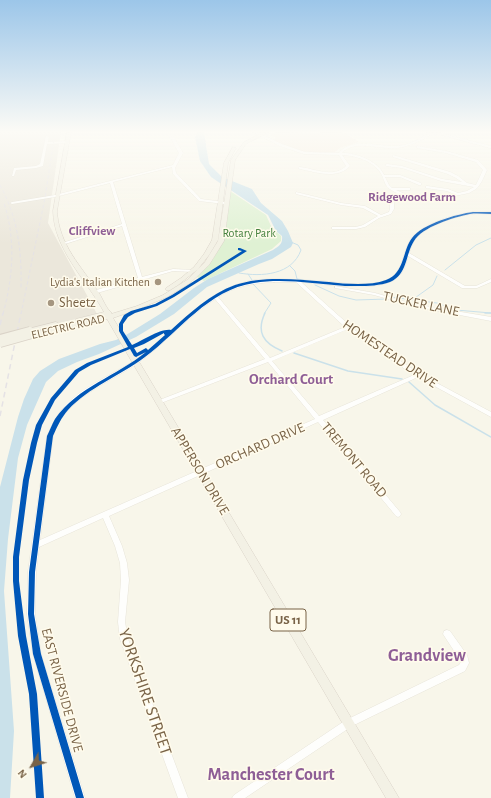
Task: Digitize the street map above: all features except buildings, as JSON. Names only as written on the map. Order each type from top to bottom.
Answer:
[{"type":"main road","name":"APPERSON DRIVE","points":[[63,169],[54,221],[57,230],[105,307],[129,352],[393,798]]},
{"type":"main road","name":"ELECTRIC ROAD","points":[[0,338],[31,333],[108,315],[167,294],[192,279],[216,253],[221,242],[225,169]]},
{"type":"main road","name":"ELECTRIC ROAD","points":[[224,195],[230,169]]},
{"type":"main road","name":"ELECTRIC ROAD","points":[[108,315],[164,291],[193,271],[204,260],[215,240],[223,203]]},
{"type":"main road","name":"ELECTRIC ROAD","points":[[0,344],[31,333]]},
{"type":"street","points":[[13,175],[15,169]]},
{"type":"street","points":[[12,203],[58,196],[160,169]]},
{"type":"street","points":[[173,169],[174,173],[197,199],[207,202],[223,203]]},
{"type":"street","points":[[306,169],[326,173],[341,172],[344,169]]},
{"type":"street","points":[[380,169],[387,185],[391,189],[411,198],[423,200],[471,191],[477,186],[484,169]]},
{"type":"street","points":[[409,169],[441,180],[477,186]]},
{"type":"street","points":[[437,169],[449,173],[465,183]]},
{"type":"street","points":[[384,176],[400,176],[420,184]]},
{"type":"street","points":[[111,182],[140,278]]},
{"type":"street","points":[[427,187],[448,190],[457,194]]},
{"type":"street","points":[[391,189],[409,189]]},
{"type":"street","points":[[297,193],[342,204],[364,207],[381,216]]},
{"type":"street","points":[[333,228],[361,227],[381,216],[390,213],[392,209],[392,198],[400,193]]},
{"type":"street","points":[[327,283],[363,285],[389,281],[400,274],[413,238],[422,230],[464,215],[491,213]]},
{"type":"street","points":[[64,243],[123,225]]},
{"type":"street","points":[[407,254],[464,287],[477,287],[491,280]]},
{"type":"street","points":[[95,292],[140,278],[174,270],[193,271]]},
{"type":"street","name":"EAST RIVERSIDE DRIVE","points":[[80,798],[45,681],[33,634],[31,599],[32,572],[50,436],[54,424],[63,412],[85,392],[152,350],[216,297],[234,287],[254,282],[327,283]]},
{"type":"street","name":"HOMESTEAD DRIVE","points":[[298,282],[348,327],[418,375],[491,415]]},
{"type":"street","name":"TUCKER LANE","points":[[327,283],[340,288],[375,294],[414,305],[491,319]]},
{"type":"street","name":"TREMONT ROAD","points":[[216,297],[320,419],[398,514]]},
{"type":"street","points":[[159,402],[269,360],[348,327]]},
{"type":"street","name":"ORCHARD DRIVE","points":[[36,545],[418,375]]},
{"type":"street","name":"YORKSHIRE STREET","points":[[105,515],[123,559],[125,580],[120,616],[124,639],[183,798]]},
{"type":"street","points":[[237,798],[333,732],[462,668],[465,662],[464,658],[446,634]]},
{"type":"shaded area","points":[[0,169],[56,169],[48,223],[97,314],[0,337]]},
{"type":"green space","name":"Rotary Park","points":[[230,191],[266,215],[271,226],[281,236],[281,241],[272,249],[204,281],[197,277],[215,257],[220,247],[226,228]]},
{"type":"water","points":[[206,169],[214,169],[222,177],[252,189],[261,203],[282,221],[293,243],[291,247],[272,259],[207,287],[174,314],[136,337],[58,371],[46,382],[27,425],[18,458],[8,539],[4,591],[14,731],[10,798],[0,798],[0,487],[24,399],[33,379],[40,371],[59,359],[100,344],[116,340],[126,335],[160,314],[208,279],[279,246],[282,241],[282,236],[276,231],[268,215],[211,177]]},
{"type":"waterway","points":[[445,270],[476,245],[491,238]]},
{"type":"waterway","points":[[248,274],[266,274],[291,265],[301,250],[298,245],[291,242]]},
{"type":"waterway","points":[[290,266],[295,271],[297,279],[304,280]]},
{"type":"waterway","points":[[239,273],[248,274]]},
{"type":"waterway","points":[[248,274],[252,280]]},
{"type":"waterway","points":[[412,300],[433,285],[437,276]]},
{"type":"waterway","points":[[253,284],[271,303],[264,314]]},
{"type":"waterway","points":[[315,285],[339,296],[356,300],[387,299]]},
{"type":"waterway","points":[[391,297],[412,300]]},
{"type":"waterway","points":[[412,300],[437,303],[456,310],[491,313],[485,313]]},
{"type":"waterway","points":[[265,313],[261,326],[263,336],[275,348],[282,351]]},
{"type":"waterway","points":[[294,353],[348,371],[402,379]]},
{"type":"waterway","points":[[409,382],[435,405],[491,437]]},
{"type":"railway","points":[[21,314],[45,198],[49,169]]},
{"type":"railway","points":[[0,185],[11,210],[18,236],[21,262],[21,289]]},
{"type":"railway","points":[[3,314],[9,286],[12,258],[12,245],[8,217],[4,203]]},
{"type":"railway","points":[[0,325],[3,313]]},
{"type":"railway","points":[[0,416],[21,313]]},
{"type":"cycle path","points":[[80,798],[37,654],[31,614],[32,572],[50,436],[56,421],[65,409],[77,399],[90,389],[132,365],[157,346],[194,312],[222,293],[237,286],[253,282],[274,280],[356,285],[376,284],[388,281],[399,273],[413,239],[422,231],[438,223],[461,215],[491,213]]},
{"type":"cycle path","points":[[146,350],[136,355],[121,331],[121,324],[126,316],[133,312],[156,305],[173,296],[245,251],[239,249]]},
{"type":"cycle path","points":[[40,798],[33,694],[22,636],[16,581],[16,557],[26,480],[34,443],[39,425],[53,399],[77,371],[89,364],[142,343],[163,332],[169,331],[166,334]]},
{"type":"place","name":"Lydia's Italian Kitchen","points":[[158,282]]},
{"type":"place","name":"Sheetz","points":[[51,303]]},
{"type":"district","name":"Ridgewood Farm","points":[[412,197]]},
{"type":"district","name":"Cliffview","points":[[92,231]]},
{"type":"district","name":"Orchard Court","points":[[291,379]]},
{"type":"district","name":"Grandview","points":[[427,656]]},
{"type":"district","name":"Manchester Court","points":[[271,775]]}]
